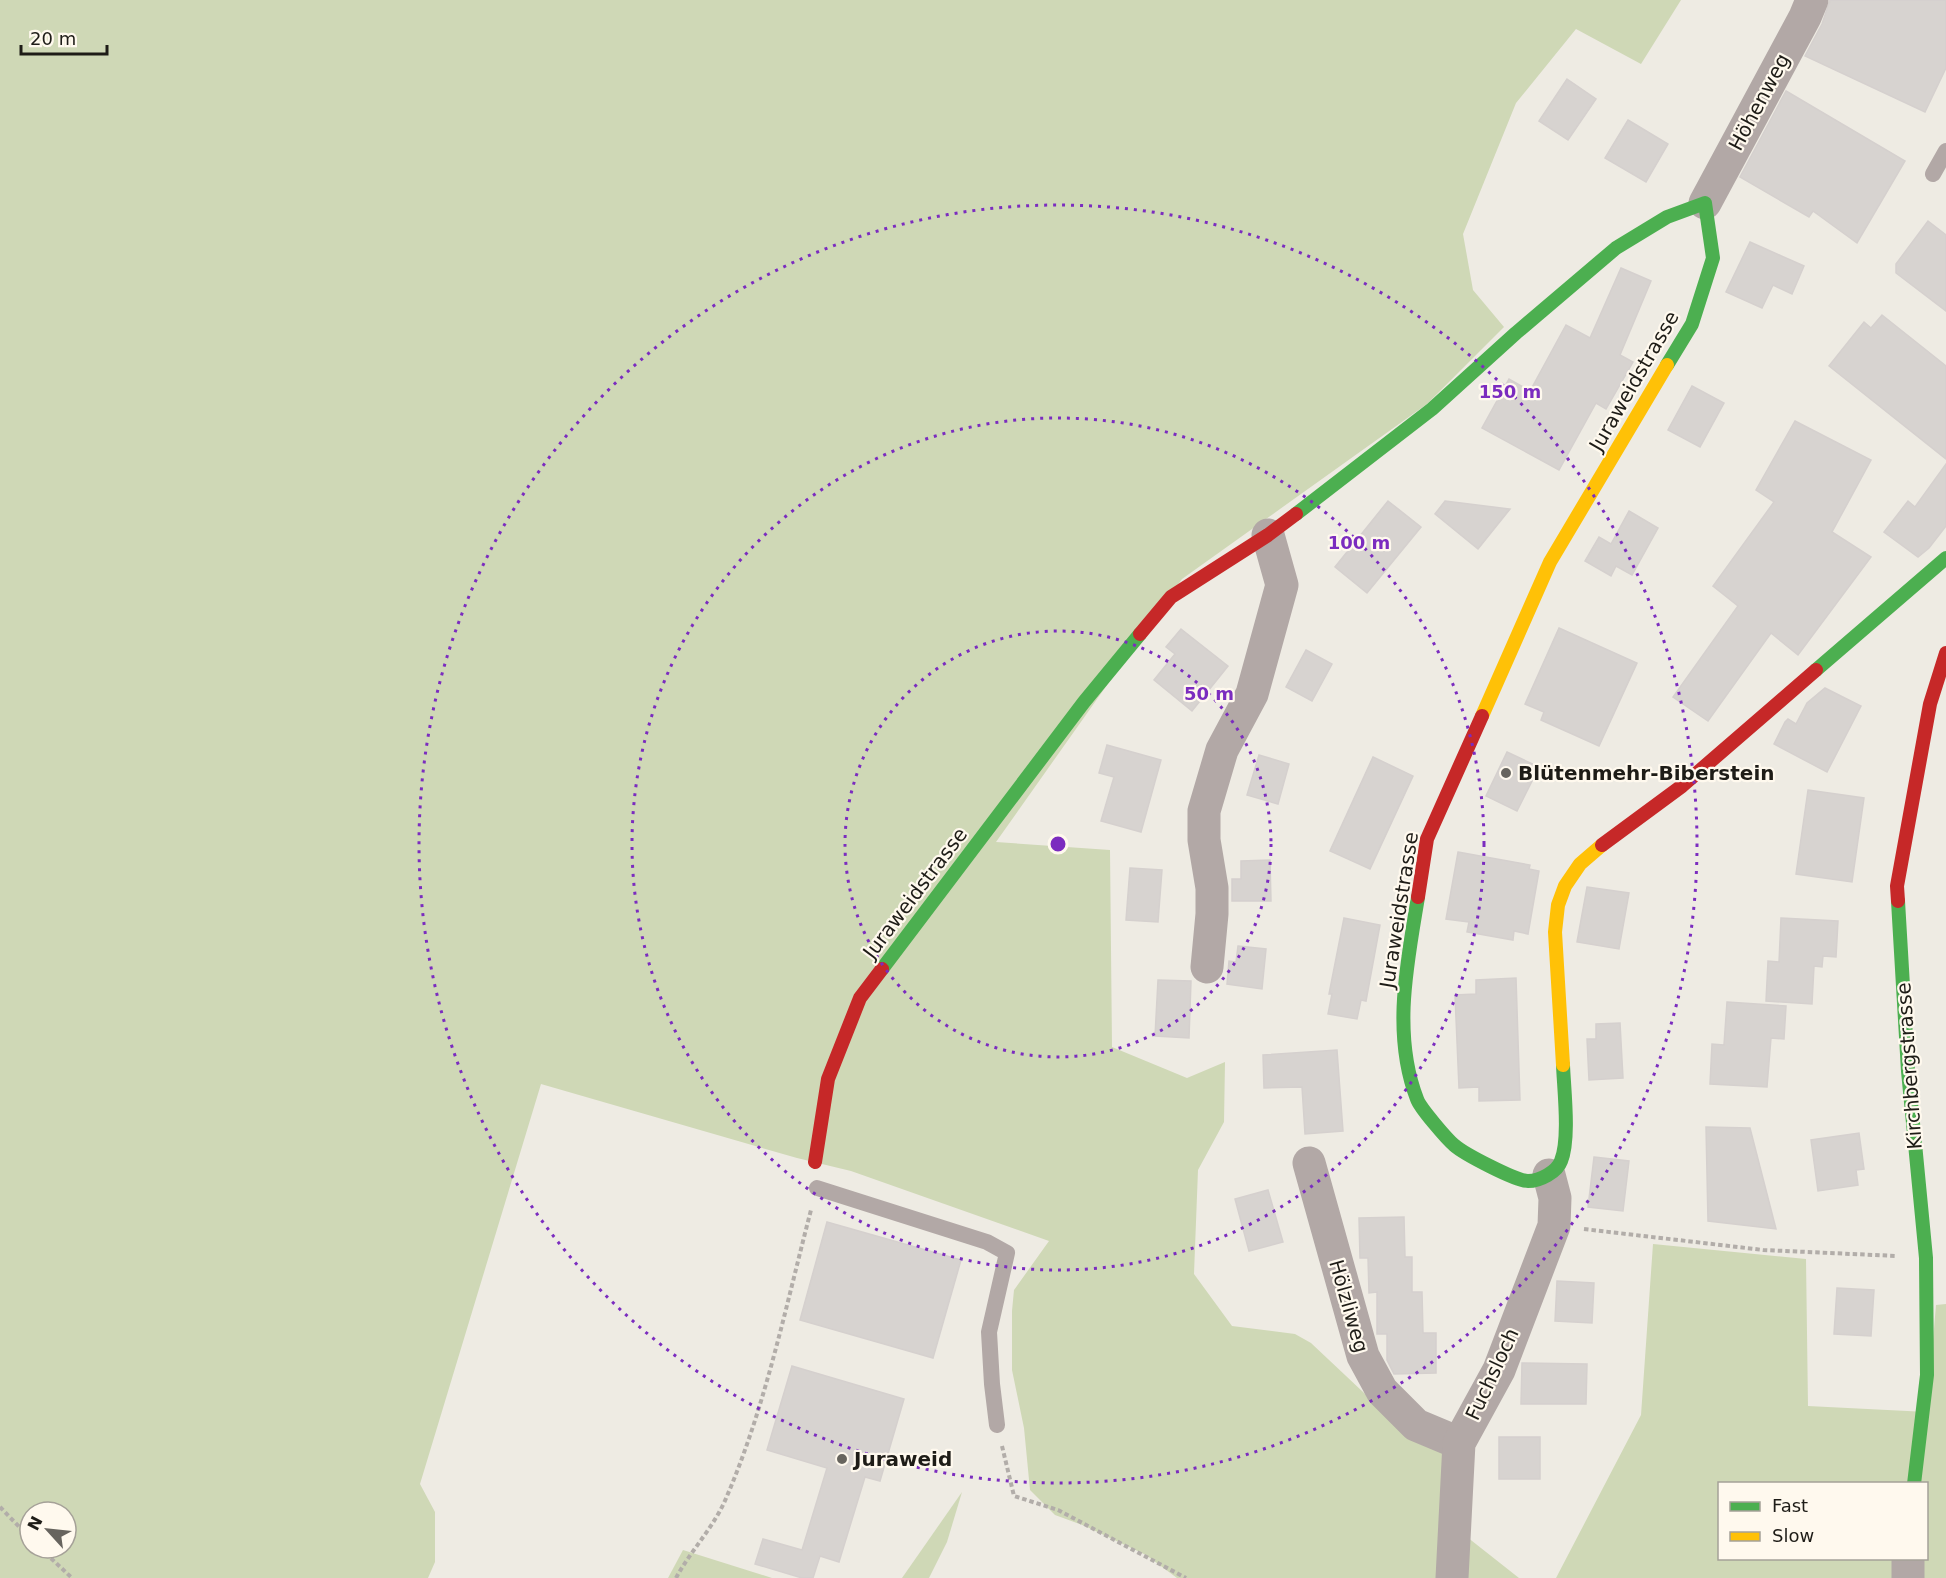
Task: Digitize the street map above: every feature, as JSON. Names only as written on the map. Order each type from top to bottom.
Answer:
[{"type":"street","name":"Höhenweg","points":[[1705,204],[1812,0]]},
{"type":"street","name":"Juraweidstrasse","points":[[815,1162],[828,1079],[860,998],[1084,702],[1171,597],[1268,535],[1432,409],[1516,333],[1616,248],[1667,216],[1705,204],[1713,258],[1692,324],[1550,562],[1427,839],[1404,986],[1405,1057],[1418,1102],[1455,1145],[1480,1162],[1527,1181],[1549,1175]]},
{"type":"street","points":[[1206,967],[1212,914],[1212,888],[1204,840],[1204,811],[1222,750],[1252,694],[1282,585],[1268,535]]},
{"type":"street","points":[[1549,1175],[1561,1162],[1565,1139],[1562,1039],[1555,932],[1558,905],[1565,886],[1580,864],[1615,834],[1682,786],[1946,558]]},
{"type":"street","name":"Kirchbergstrasse","points":[[1914,1482],[1927,1375],[1926,1258],[1908,1071],[1897,886],[1930,704],[1946,653]]},
{"type":"street","name":"Hölzliweg","points":[[1308,1162],[1362,1356],[1382,1391],[1416,1425],[1459,1443]]},
{"type":"street","name":"Fuchsloch","points":[[1452,1578],[1459,1443],[1499,1370],[1554,1226],[1555,1198],[1549,1175]]},
{"type":"street","points":[[1908,1560],[1908,1578]]},
{"type":"lane","points":[[1934,174],[1946,151]]},
{"type":"lane","points":[[817,1188],[987,1242],[1007,1253],[989,1332],[997,1425]]},
{"type":"path","points":[[676,1578],[703,1539],[727,1498],[759,1407],[817,1188]]},
{"type":"path","points":[[1554,1226],[1763,1250],[1926,1258]]},
{"type":"path","points":[[997,1425],[1014,1496],[1058,1510],[1186,1578]]},
{"type":"path","points":[[0,1507],[18,1526]]},
{"type":"path","points":[[53,1560],[72,1578]]},
{"type":"green space","points":[[0,0],[1681,0],[1641,64],[1576,29],[1516,103],[1463,234],[1473,290],[1504,327],[1427,404],[1182,579],[996,842],[1110,850],[1112,1047],[1187,1078],[1225,1062],[1224,1122],[1198,1170],[1194,1274],[1232,1326],[1295,1334],[1311,1343],[1397,1424],[1442,1449],[1448,1522],[1519,1578],[1177,1578],[1146,1555],[1085,1526],[1055,1515],[1030,1490],[1024,1428],[1012,1370],[1012,1311],[1014,1290],[1049,1241],[851,1171],[797,1158],[541,1084],[420,1484],[435,1512],[435,1562],[428,1578],[0,1578]]},
{"type":"green space","points":[[1653,1244],[1806,1259],[1808,1406],[1927,1412],[1936,1305],[1946,1304],[1946,1578],[1556,1578],[1641,1415]]},
{"type":"green space","points":[[962,1492],[947,1542],[929,1578],[902,1578]]},
{"type":"green space","points":[[683,1550],[772,1578],[668,1578]]},
{"type":"building","points":[[1830,0],[1946,0],[1946,68],[1925,112],[1805,56],[1822,24]]},
{"type":"building","points":[[1567,79],[1596,99],[1568,140],[1539,121]]},
{"type":"building","points":[[1786,91],[1905,161],[1857,243],[1813,211],[1809,217],[1740,177]]},
{"type":"building","points":[[1628,120],[1668,144],[1646,182],[1605,158]]},
{"type":"building","points":[[1928,221],[1946,235],[1946,311],[1896,273],[1896,264]]},
{"type":"building","points":[[1750,242],[1804,266],[1792,294],[1773,285],[1762,308],[1726,292]]},
{"type":"building","points":[[1621,268],[1651,281],[1620,355],[1633,362],[1606,409],[1596,403],[1559,470],[1482,428],[1509,379],[1530,391],[1566,325],[1590,338]]},
{"type":"building","points":[[1882,315],[1946,366],[1946,459],[1829,366],[1864,322],[1871,328]]},
{"type":"building","points":[[1692,386],[1724,403],[1700,447],[1668,430]]},
{"type":"building","points":[[1795,421],[1871,460],[1832,532],[1871,557],[1798,655],[1771,633],[1708,721],[1673,697],[1738,606],[1713,586],[1774,502],[1756,490]]},
{"type":"building","points":[[1946,464],[1946,526],[1929,548],[1918,557],[1884,532],[1908,501],[1915,507]]},
{"type":"building","points":[[1388,501],[1421,527],[1367,593],[1335,567]]},
{"type":"building","points":[[1445,501],[1510,509],[1478,549],[1435,514]]},
{"type":"building","points":[[1629,511],[1658,528],[1632,575],[1616,566],[1611,576],[1585,561],[1599,537],[1611,544]]},
{"type":"building","points":[[1559,628],[1637,663],[1599,746],[1541,720],[1544,712],[1525,704]]},
{"type":"building","points":[[1181,629],[1228,666],[1192,711],[1154,680],[1175,654],[1166,647]]},
{"type":"building","points":[[1306,650],[1332,664],[1312,701],[1286,687]]},
{"type":"building","points":[[1825,688],[1861,706],[1827,772],[1774,744],[1785,722],[1788,719],[1796,724],[1807,703]]},
{"type":"building","points":[[1107,745],[1161,760],[1141,832],[1101,821],[1114,777],[1099,773]]},
{"type":"building","points":[[1507,752],[1539,767],[1517,811],[1486,796]]},
{"type":"building","points":[[1259,755],[1289,764],[1278,804],[1247,795]]},
{"type":"building","points":[[1373,757],[1413,776],[1370,869],[1330,851]]},
{"type":"building","points":[[1808,790],[1864,798],[1852,882],[1796,874]]},
{"type":"building","points":[[1458,852],[1530,865],[1529,869],[1539,871],[1528,934],[1514,931],[1513,940],[1467,932],[1469,922],[1446,919]]},
{"type":"building","points":[[1270,860],[1271,901],[1232,901],[1232,879],[1241,879],[1241,861]]},
{"type":"building","points":[[1130,868],[1162,870],[1158,922],[1126,920]]},
{"type":"building","points":[[1587,887],[1629,893],[1619,949],[1577,942]]},
{"type":"building","points":[[1344,918],[1380,925],[1366,1001],[1361,1000],[1357,1019],[1328,1014],[1332,994],[1329,994]]},
{"type":"building","points":[[1781,918],[1838,921],[1836,957],[1823,956],[1822,967],[1814,966],[1812,1004],[1766,1001],[1768,961],[1779,962]]},
{"type":"building","points":[[1238,946],[1266,949],[1262,989],[1227,984],[1229,961],[1236,962]]},
{"type":"building","points":[[1516,978],[1520,1100],[1479,1101],[1479,1087],[1459,1088],[1455,995],[1476,994],[1476,980]]},
{"type":"building","points":[[1158,980],[1191,981],[1189,1038],[1155,1036]]},
{"type":"building","points":[[1727,1002],[1786,1006],[1784,1039],[1771,1038],[1767,1087],[1710,1084],[1712,1044],[1724,1045]]},
{"type":"building","points":[[1620,1023],[1623,1078],[1589,1080],[1587,1039],[1596,1039],[1596,1024]]},
{"type":"building","points":[[1337,1050],[1343,1131],[1305,1134],[1302,1087],[1264,1088],[1263,1055]]},
{"type":"building","points":[[1706,1127],[1750,1128],[1776,1229],[1708,1221]]},
{"type":"building","points":[[1859,1133],[1864,1169],[1856,1170],[1858,1185],[1818,1191],[1811,1140]]},
{"type":"building","points":[[1594,1157],[1629,1161],[1623,1211],[1588,1207]]},
{"type":"building","points":[[1268,1190],[1283,1242],[1249,1251],[1235,1199]]},
{"type":"building","points":[[1404,1217],[1405,1257],[1412,1257],[1412,1292],[1422,1292],[1423,1333],[1436,1333],[1436,1373],[1394,1374],[1387,1360],[1387,1334],[1377,1334],[1377,1292],[1369,1293],[1368,1258],[1360,1258],[1359,1218]]},
{"type":"building","points":[[827,1222],[961,1260],[933,1358],[800,1320]]},
{"type":"building","points":[[1557,1281],[1594,1283],[1592,1323],[1555,1321]]},
{"type":"building","points":[[1837,1288],[1874,1290],[1871,1336],[1834,1334]]},
{"type":"building","points":[[1522,1363],[1587,1364],[1586,1404],[1521,1404]]},
{"type":"building","name":"Juraweid","points":[[792,1366],[904,1399],[880,1481],[865,1477],[839,1562],[820,1556],[813,1578],[802,1578],[755,1564],[763,1539],[802,1550],[827,1468],[767,1450]]},
{"type":"building","points":[[1499,1437],[1540,1437],[1540,1479],[1499,1479]]},
{"type":"traffic: fast","points":[[1296,514],[1432,409],[1516,333],[1616,248],[1667,217],[1705,203],[1713,258],[1692,324],[1667,365]]},
{"type":"traffic: fast","points":[[1816,670],[1946,558]]},
{"type":"traffic: fast","points":[[882,969],[1084,702],[1140,634]]},
{"type":"traffic: fast","points":[[1418,897],[1406,973],[1403,1024],[1405,1049],[1409,1074],[1417,1099],[1440,1130],[1460,1149],[1513,1177],[1528,1181],[1548,1175],[1559,1165],[1564,1152],[1566,1114],[1563,1065]]},
{"type":"traffic: fast","points":[[1898,901],[1908,1071],[1926,1258],[1927,1375],[1914,1482]]},
{"type":"traffic: slow","points":[[1482,716],[1550,562],[1667,365]]},
{"type":"traffic: slow","points":[[1563,1065],[1555,932],[1558,905],[1565,886],[1580,864],[1602,845]]},
{"type":"traffic: jam","points":[[1140,634],[1171,597],[1268,535],[1296,514]]},
{"type":"traffic: jam","points":[[1898,901],[1897,886],[1930,704],[1946,653]]},
{"type":"traffic: jam","points":[[1602,845],[1682,786],[1816,670]]},
{"type":"traffic: jam","points":[[1418,897],[1427,839],[1482,716]]},
{"type":"traffic: jam","points":[[815,1162],[828,1079],[860,998],[882,969]]},
{"type":"place","name":"Blütenmehr-Biberstein","points":[[1506,773]]},
{"type":"place","name":"Juraweid","points":[[842,1459]]}]
